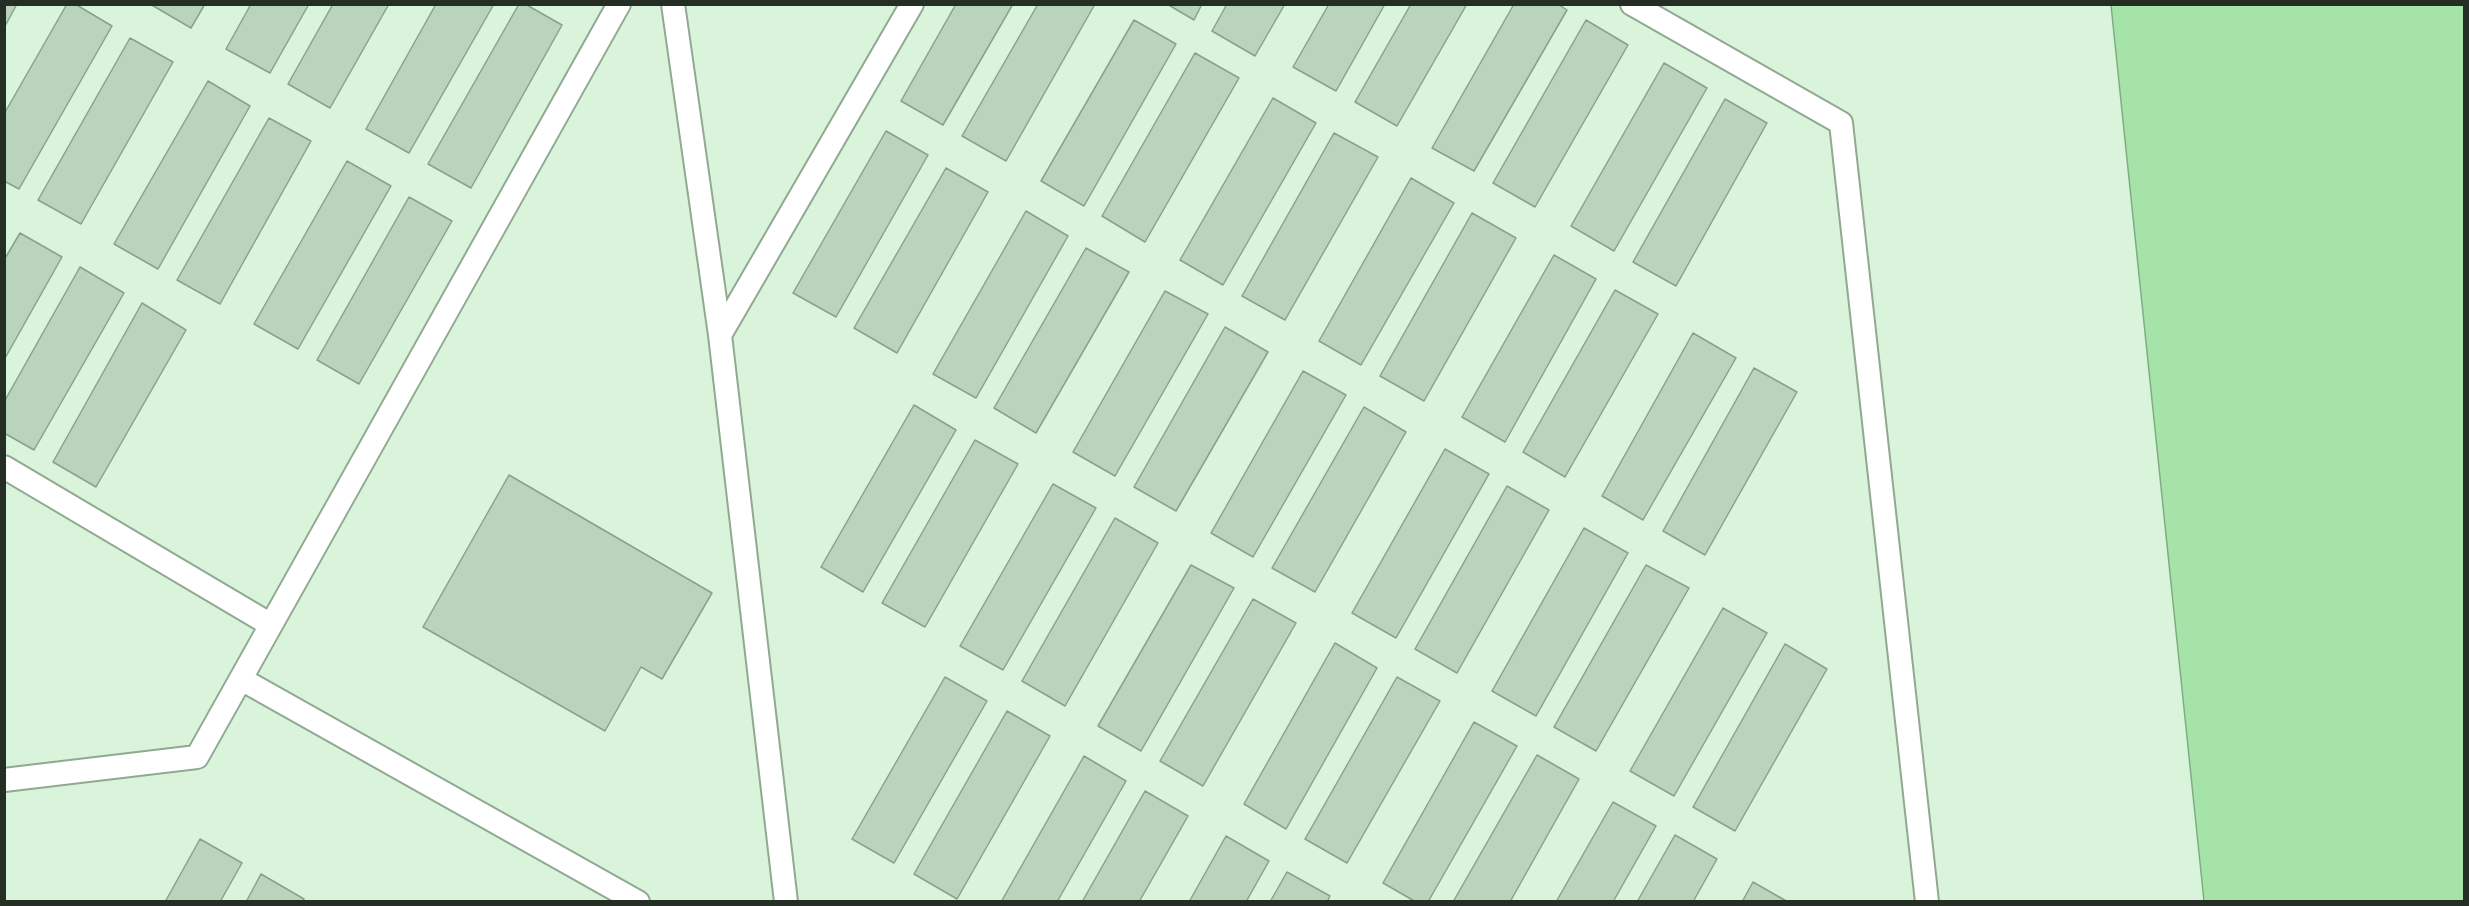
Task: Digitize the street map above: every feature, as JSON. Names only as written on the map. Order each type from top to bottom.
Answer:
[{"type":"lane","points":[[4,780],[197,757],[618,4]]},
{"type":"lane","points":[[673,4],[720,335],[786,902]]},
{"type":"lane","points":[[720,335],[912,4]]},
{"type":"lane","points":[[1632,4],[1841,123],[1927,902]]},
{"type":"lane","points":[[4,467],[271,625]]},
{"type":"lane","points":[[241,679],[638,902]]},
{"type":"shaded area","points":[[2111,5],[2464,5],[2464,901],[2204,901]]},
{"type":"building","points":[[4,4],[17,4],[4,28]]},
{"type":"building","points":[[67,4],[75,4],[112,26],[19,189],[4,181],[4,114]]},
{"type":"building","points":[[150,4],[205,4],[191,28]]},
{"type":"building","points":[[251,4],[309,4],[270,73],[226,49]]},
{"type":"building","points":[[333,4],[389,4],[330,108],[288,84]]},
{"type":"building","points":[[436,4],[494,4],[409,153],[366,129]]},
{"type":"building","points":[[519,4],[525,4],[562,25],[471,188],[428,164]]},
{"type":"building","points":[[956,4],[1013,4],[943,125],[901,101]]},
{"type":"building","points":[[1038,4],[1095,4],[1006,161],[962,136]]},
{"type":"building","points":[[1167,4],[1202,4],[1194,20]]},
{"type":"building","points":[[1227,4],[1285,4],[1255,56],[1212,31]]},
{"type":"building","points":[[1329,4],[1385,4],[1336,91],[1293,67]]},
{"type":"building","points":[[1411,4],[1467,4],[1397,126],[1355,102]]},
{"type":"building","points":[[1514,4],[1558,4],[1567,10],[1474,171],[1432,148]]},
{"type":"building","points":[[1134,20],[1176,44],[1084,206],[1041,181]]},
{"type":"building","points":[[1586,20],[1628,45],[1535,207],[1493,183]]},
{"type":"building","points":[[130,38],[173,62],[81,224],[38,200]]},
{"type":"building","points":[[1195,53],[1239,78],[1145,242],[1102,216]]},
{"type":"building","points":[[1664,63],[1707,88],[1614,251],[1571,226]]},
{"type":"building","points":[[208,81],[250,106],[158,269],[114,244]]},
{"type":"building","points":[[1273,98],[1316,123],[1223,285],[1180,260]]},
{"type":"building","points":[[1725,99],[1767,123],[1676,286],[1633,262]]},
{"type":"building","points":[[269,118],[311,141],[220,304],[177,280]]},
{"type":"building","points":[[886,131],[928,155],[836,317],[793,293]]},
{"type":"building","points":[[1334,133],[1378,157],[1285,320],[1242,296]]},
{"type":"building","points":[[347,161],[391,186],[298,349],[254,324]]},
{"type":"building","points":[[946,168],[988,192],[897,353],[854,328]]},
{"type":"building","points":[[1411,178],[1454,203],[1361,365],[1319,341]]},
{"type":"building","points":[[409,197],[452,221],[359,384],[317,360]]},
{"type":"building","points":[[1026,211],[1068,236],[976,398],[933,374]]},
{"type":"building","points":[[1472,213],[1516,238],[1424,401],[1380,376]]},
{"type":"building","points":[[20,233],[62,257],[4,360],[4,260]]},
{"type":"building","points":[[1086,248],[1129,272],[1036,433],[994,408]]},
{"type":"building","points":[[1554,255],[1596,279],[1505,442],[1462,417]]},
{"type":"building","points":[[80,267],[124,293],[34,450],[4,433],[4,402]]},
{"type":"building","points":[[1615,290],[1658,314],[1565,477],[1523,452]]},
{"type":"building","points":[[1165,291],[1208,314],[1115,476],[1073,452]]},
{"type":"building","points":[[142,303],[186,330],[96,487],[53,462]]},
{"type":"building","points":[[1225,327],[1268,352],[1176,511],[1134,487]]},
{"type":"building","points":[[1693,333],[1736,358],[1643,520],[1602,496]]},
{"type":"building","points":[[1754,368],[1797,392],[1705,555],[1663,531]]},
{"type":"building","points":[[1303,371],[1346,395],[1253,557],[1211,533]]},
{"type":"building","points":[[914,405],[956,430],[863,592],[821,567]]},
{"type":"building","points":[[1364,407],[1406,432],[1315,592],[1272,568]]},
{"type":"building","points":[[975,440],[1018,464],[925,627],[882,603]]},
{"type":"building","points":[[1445,449],[1489,474],[1396,638],[1352,613]]},
{"type":"building","points":[[509,475],[712,593],[662,679],[641,667],[605,731],[423,627]]},
{"type":"building","points":[[1053,484],[1096,508],[1003,670],[960,646]]},
{"type":"building","points":[[1507,486],[1549,510],[1457,673],[1415,649]]},
{"type":"building","points":[[1115,518],[1158,543],[1065,706],[1022,681]]},
{"type":"building","points":[[1584,528],[1628,553],[1536,716],[1492,691]]},
{"type":"building","points":[[1191,565],[1234,588],[1141,751],[1098,726]]},
{"type":"building","points":[[1646,565],[1689,588],[1596,751],[1554,727]]},
{"type":"building","points":[[1253,599],[1296,623],[1203,786],[1160,761]]},
{"type":"building","points":[[1723,608],[1767,633],[1674,796],[1630,771]]},
{"type":"building","points":[[1335,643],[1377,668],[1286,829],[1244,804]]},
{"type":"building","points":[[1785,644],[1827,669],[1735,831],[1693,807]]},
{"type":"building","points":[[945,677],[987,701],[894,863],[852,839]]},
{"type":"building","points":[[1397,677],[1440,701],[1347,863],[1305,839]]},
{"type":"building","points":[[1007,711],[1050,736],[957,899],[914,874]]},
{"type":"building","points":[[1474,722],[1517,746],[1428,902],[1416,902],[1383,883]]},
{"type":"building","points":[[1537,755],[1579,779],[1510,902],[1453,902]]},
{"type":"building","points":[[1084,756],[1126,781],[1057,902],[1001,902]]},
{"type":"building","points":[[1145,791],[1188,816],[1139,902],[1082,902]]},
{"type":"building","points":[[1613,802],[1656,826],[1613,902],[1556,902]]},
{"type":"building","points":[[1675,835],[1717,859],[1693,902],[1637,902]]},
{"type":"building","points":[[1226,836],[1269,861],[1246,902],[1189,902]]},
{"type":"building","points":[[200,839],[242,863],[220,902],[165,902]]},
{"type":"building","points":[[1287,872],[1330,896],[1327,902],[1270,902]]},
{"type":"building","points":[[261,874],[304,899],[302,902],[246,902]]},
{"type":"building","points":[[1753,882],[1788,902],[1742,902]]}]
